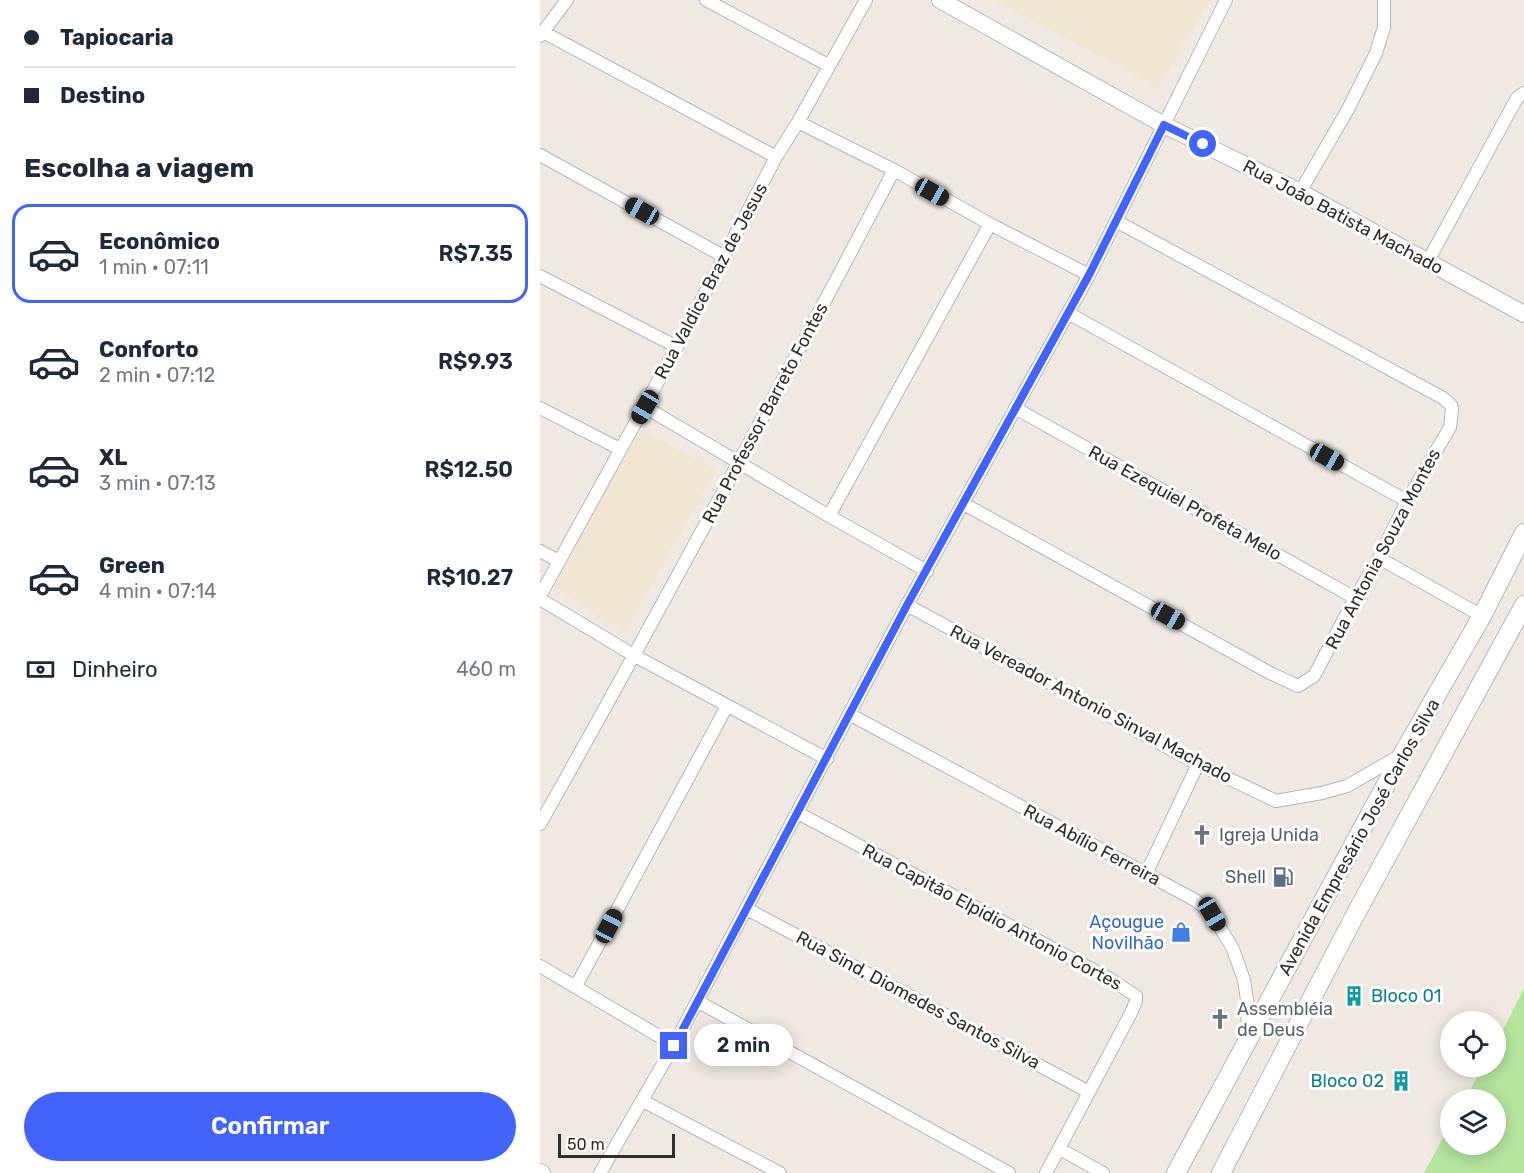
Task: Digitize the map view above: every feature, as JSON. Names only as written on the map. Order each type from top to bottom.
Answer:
[{"type":"main road","name":"Avenida Empresário José Carlos Silva","points":[[1176,1173],[1402,755],[1482,616],[1524,533]]},
{"type":"main road","name":"Avenida Empresário José Carlos Silva","points":[[1221,1173],[1354,917],[1524,605]]},
{"type":"street","points":[[567,0],[542,34],[776,157]]},
{"type":"street","points":[[706,0],[828,66]]},
{"type":"street","name":"Rua Valdice Braz de Jesus","points":[[540,597],[645,407],[776,157],[866,0]]},
{"type":"street","name":"Rua João Batista Machado","points":[[940,0],[1164,125],[1300,192],[1524,314]]},
{"type":"street","points":[[600,1173],[674,1046],[907,605],[1089,275],[1226,0]]},
{"type":"street","points":[[1300,192],[1347,111],[1376,53],[1384,27],[1384,0]]},
{"type":"street","points":[[1428,261],[1517,98],[1524,93]]},
{"type":"street","points":[[798,122],[894,170],[990,224],[1089,275]]},
{"type":"street","points":[[540,155],[723,256]]},
{"type":"street","name":"Rua Professor Barreto Fontes","points":[[540,824],[740,463],[894,170]]},
{"type":"street","name":"Rua Antonia Souza Montes","points":[[964,504],[1270,673],[1298,686],[1307,683],[1314,676],[1379,558],[1407,501],[1450,427],[1452,409],[1448,401],[1116,220]]},
{"type":"street","points":[[829,516],[990,224]]},
{"type":"street","points":[[540,276],[677,347]]},
{"type":"street","points":[[1068,313],[1407,501]]},
{"type":"street","points":[[645,407],[829,516],[927,570]]},
{"type":"street","points":[[540,408],[620,449]]},
{"type":"street","name":"Rua Ezequiel Profeta Melo","points":[[1015,408],[1355,598]]},
{"type":"street","points":[[540,551],[559,561]]},
{"type":"street","points":[[1379,558],[1482,616]]},
{"type":"street","points":[[540,597],[635,656],[827,759]]},
{"type":"street","name":"Rua Vereador Antonio Sinval Machado","points":[[907,605],[1198,764],[1276,801],[1322,794],[1347,786],[1402,755]]},
{"type":"street","points":[[576,986],[727,706]]},
{"type":"street","name":"Rua Abílio Ferreira","points":[[849,714],[1195,900],[1212,914],[1233,950],[1244,980],[1248,1006],[1246,1043]]},
{"type":"street","points":[[1146,874],[1198,764]]},
{"type":"street","name":"Rua Capitão Elpidio Antonio Cortes","points":[[798,813],[1110,979],[1134,994],[1135,1004],[1046,1173]]},
{"type":"street","name":"Rua Sind, Diomedes Santos Silva","points":[[747,909],[1089,1092]]},
{"type":"street","points":[[540,966],[674,1046]]},
{"type":"street","points":[[697,1002],[1009,1173]]},
{"type":"street","points":[[643,1101],[780,1173]]},
{"type":"street","points":[[1060,1149],[1103,1173]]},
{"type":"shaded area","points":[[994,0],[1209,0],[1158,87]]},
{"type":"shaded area","points":[[638,428],[716,470],[624,632],[553,586]]},
{"type":"green space","points":[[1524,988],[1524,1173],[1424,1173],[1440,1143],[1440,1155],[1506,1155],[1506,1089],[1471,1089],[1477,1077],[1506,1077],[1506,1024]]},
{"type":"place","name":"Igreja Unida","points":[[1202,835]]},
{"type":"place","name":"Shell","points":[[1283,877]]},
{"type":"place","name":"Açougue Novilhão","points":[[1181,932]]},
{"type":"place","name":"Bloco 01","points":[[1354,996]]},
{"type":"place","name":"Assembléia de Deus","points":[[1220,1019]]},
{"type":"place","name":"Bloco 02","points":[[1401,1081]]},
{"type":"route","points":[[674,1046],[907,605],[1089,275],[1164,125],[1203,144]]}]
